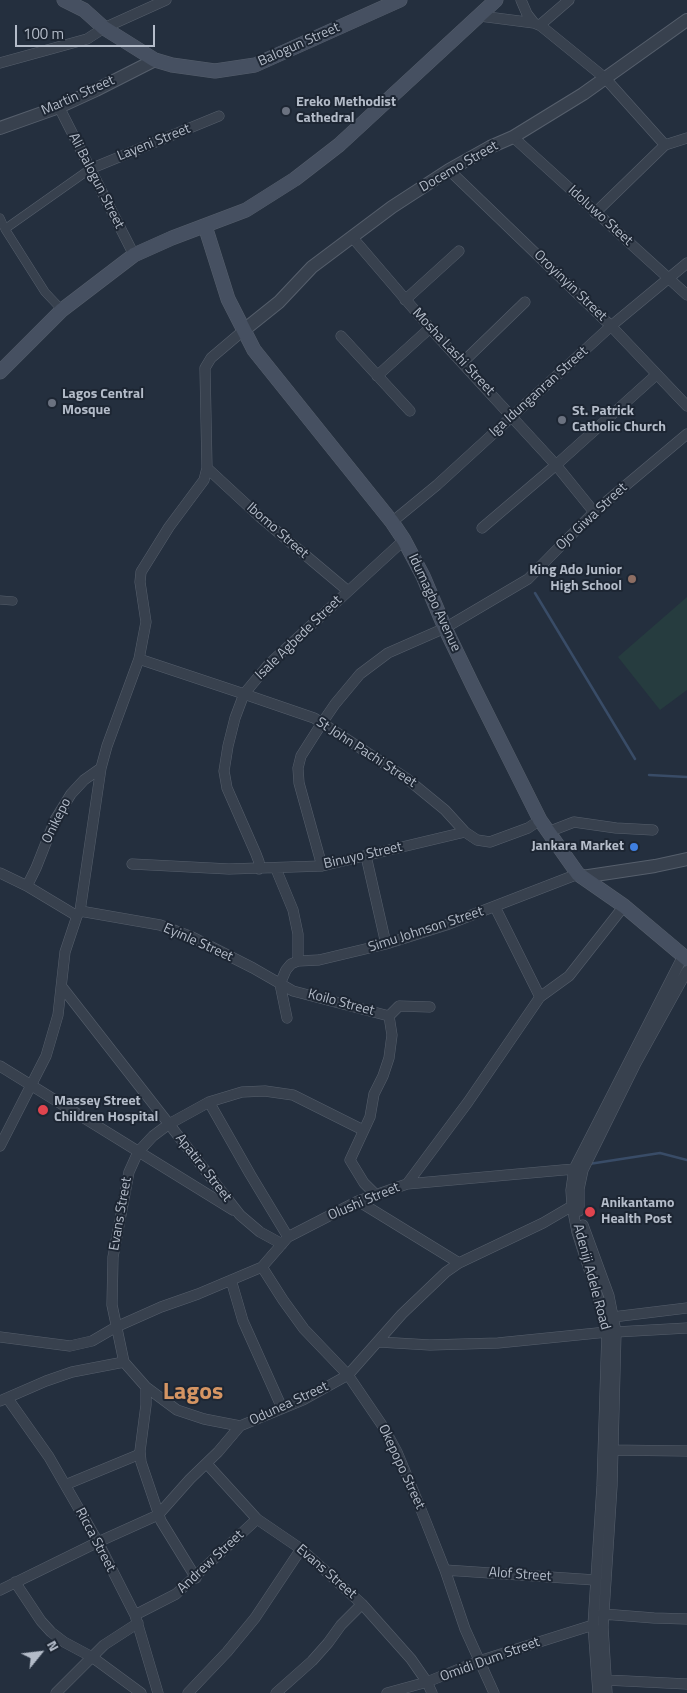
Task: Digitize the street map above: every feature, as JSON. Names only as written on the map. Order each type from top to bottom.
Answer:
[{"type":"main road","name":"Balogun Street","points":[[64,0],[83,5],[104,28],[155,60],[172,65],[215,71],[255,65],[400,0]]},
{"type":"main road","points":[[0,372],[62,310],[134,255],[172,238],[246,210],[302,174],[339,146],[489,6]]},
{"type":"main road","name":"Idumagbo Avenue","points":[[205,226],[228,299],[254,350],[392,522],[404,540],[423,576],[445,628],[544,826],[580,876],[624,906],[686,954]]},
{"type":"street","points":[[0,63],[87,39],[104,28],[166,0]]},
{"type":"street","points":[[521,0],[527,14],[605,78],[665,145]]},
{"type":"street","points":[[537,24],[569,0]]},
{"type":"street","points":[[489,6],[537,24]]},
{"type":"street","name":"Docemo Street","points":[[244,330],[278,302],[312,267],[392,207],[450,170],[490,147],[513,137],[583,94],[687,20]]},
{"type":"street","name":"Martin Street","points":[[0,128],[59,107],[155,60]]},
{"type":"street","name":"Ali Balogun Street","points":[[59,107],[134,255]]},
{"type":"street","name":"Layeni Street","points":[[90,169],[218,116]]},
{"type":"street","name":"Idoluwo Steet","points":[[513,137],[687,295]]},
{"type":"street","points":[[595,213],[665,145],[687,138]]},
{"type":"street","points":[[5,229],[90,169]]},
{"type":"street","name":"Oroyinyin Street","points":[[450,170],[611,326],[687,406]]},
{"type":"street","points":[[0,218],[45,292],[62,310]]},
{"type":"street","name":"Mosha Lashi Street","points":[[352,237],[430,328],[556,465],[594,512]]},
{"type":"street","points":[[405,300],[459,251]]},
{"type":"street","name":"Iga Idunganran Street","points":[[392,522],[436,485],[611,326],[687,263]]},
{"type":"street","points":[[463,362],[525,302]]},
{"type":"street","points":[[377,376],[430,328]]},
{"type":"street","points":[[0,1146],[46,1056],[58,1014],[65,952],[79,913],[101,768],[107,746],[139,659],[146,622],[140,582],[141,572],[169,527],[204,480],[207,468],[205,368],[211,358],[244,330]]},
{"type":"street","points":[[342,336],[410,411]]},
{"type":"street","points":[[482,528],[556,465],[656,374]]},
{"type":"street","name":"Ojo Giwa Street","points":[[322,866],[299,783],[298,768],[301,756],[322,723],[360,674],[388,653],[445,628],[528,579],[594,512],[687,434]]},
{"type":"street","name":"Ibomo Street","points":[[207,468],[260,517],[348,592]]},
{"type":"street","name":"Isale Agbede Street","points":[[259,870],[256,854],[227,788],[224,771],[235,718],[244,694],[269,664],[404,540]]},
{"type":"street","points":[[0,600],[13,601]]},
{"type":"street","name":"St John Pachi Street","points":[[139,659],[314,718],[406,778],[445,810],[465,832]]},
{"type":"street","name":"Onikepo","points":[[27,886],[55,820],[67,800],[84,780],[101,768]]},
{"type":"street","points":[[465,832],[477,840],[490,842],[528,828],[574,822],[616,828],[653,830]]},
{"type":"street","name":"Binuyo Street","points":[[132,864],[259,870],[322,866],[465,832]]},
{"type":"street","points":[[366,856],[386,944]]},
{"type":"street","points":[[580,876],[655,866],[687,859]]},
{"type":"street","points":[[276,868],[293,910],[298,934],[298,961],[291,964],[286,970],[280,984],[287,1018]]},
{"type":"street","points":[[0,873],[79,913]]},
{"type":"street","name":"Simu Johnson Street","points":[[298,961],[319,960],[386,944],[446,925],[580,876]]},
{"type":"street","name":"Olushi Street","points":[[0,1337],[70,1346],[92,1341],[161,1307],[262,1267],[285,1241],[358,1201],[407,1184],[468,1102],[540,997],[569,976],[624,906]]},
{"type":"street","points":[[496,907],[540,997]]},
{"type":"street","name":"Eyinle Street","points":[[79,913],[160,925],[192,938],[280,984]]},
{"type":"street","name":"Adeniji Adele Road","points":[[611,1332],[606,1322],[577,1232],[572,1206],[574,1169],[686,954]]},
{"type":"street","name":"Adeniji Adele Road","points":[[607,1693],[603,1614],[611,1332],[613,1318],[609,1296],[585,1233],[579,1208],[579,1189],[583,1170],[636,1063],[687,970]]},
{"type":"street","name":"Koilo Street","points":[[280,984],[293,991],[389,1016],[399,1006],[430,1007]]},
{"type":"street","name":"Apatira Street","points":[[62,987],[240,1215],[260,1232],[285,1241]]},
{"type":"street","points":[[375,1194],[364,1183],[350,1160],[370,1117],[374,1094],[389,1058],[392,1035],[389,1016]]},
{"type":"street","points":[[0,1066],[240,1215]]},
{"type":"street","name":"Evans Street","points":[[240,1426],[204,1419],[177,1410],[146,1387],[124,1362],[112,1305],[114,1257],[128,1172],[138,1152],[153,1136],[169,1124],[209,1102],[242,1092],[265,1091],[293,1095],[363,1130]]},
{"type":"street","points":[[209,1102],[285,1241]]},
{"type":"street","points":[[407,1184],[574,1169]]},
{"type":"street","points":[[358,1201],[459,1263]]},
{"type":"street","name":"Odunea Street","points":[[0,1590],[158,1515],[240,1426],[303,1400],[348,1375],[402,1314],[446,1272],[459,1263],[543,1223],[572,1206]]},
{"type":"street","name":"Okepopo Street","points":[[262,1267],[304,1329],[348,1375],[384,1428],[397,1452],[445,1570],[465,1629],[494,1693]]},
{"type":"street","points":[[231,1280],[243,1321],[282,1408]]},
{"type":"street","points":[[613,1318],[687,1308]]},
{"type":"street","points":[[379,1342],[430,1345],[498,1343],[611,1332],[687,1328]]},
{"type":"street","points":[[4,1400],[46,1381],[72,1372],[124,1362]]},
{"type":"street","points":[[146,1387],[146,1405],[140,1454],[158,1515],[196,1578]]},
{"type":"street","name":"Ricca Street","points":[[4,1400],[49,1457],[98,1542],[137,1619],[158,1693]]},
{"type":"street","points":[[608,1450],[687,1452]]},
{"type":"street","name":"Adeniji Adele Road","points":[[598,1693],[593,1625],[595,1580],[608,1450]]},
{"type":"street","points":[[65,1485],[140,1454]]},
{"type":"street","name":"Evans Street","points":[[207,1464],[257,1519],[301,1549],[362,1604],[412,1659],[432,1693]]},
{"type":"street","name":"Andrew Street","points":[[56,1693],[104,1644],[196,1578],[257,1519]]},
{"type":"street","points":[[188,1693],[227,1652],[255,1618],[301,1549]]},
{"type":"street","name":"Alof Street","points":[[445,1570],[595,1580]]},
{"type":"street","points":[[15,1582],[41,1621],[51,1632],[64,1642],[92,1657],[141,1693]]},
{"type":"street","points":[[276,1693],[312,1661],[341,1625],[362,1604]]},
{"type":"street","points":[[603,1614],[687,1619]]},
{"type":"street","name":"Omidi Dum Street","points":[[387,1693],[427,1682],[479,1661],[593,1625]]},
{"type":"street","points":[[606,1680],[687,1684]]},
{"type":"green space","points":[[687,597],[687,690],[660,710],[618,657]]},
{"type":"waterway","points":[[535,593],[635,759]]},
{"type":"waterway","points":[[649,775],[687,777]]},
{"type":"waterway","points":[[589,1164],[660,1153],[687,1160]]},
{"type":"place","name":"Ereko Methodist Cathedral","points":[[286,111]]},
{"type":"place","name":"Lagos Central Mosque","points":[[52,403]]},
{"type":"place","name":"St. Patrick Catholic Church","points":[[562,420]]},
{"type":"place","name":"King Ado Junior High School","points":[[632,579]]},
{"type":"place","name":"Jankara Market","points":[[634,847]]},
{"type":"place","name":"Massey Street Children Hospital","points":[[43,1110]]},
{"type":"place","name":"Anikantamo Health Post","points":[[590,1212]]},
{"type":"district","name":"Lagos","points":[[193,1393]]}]
